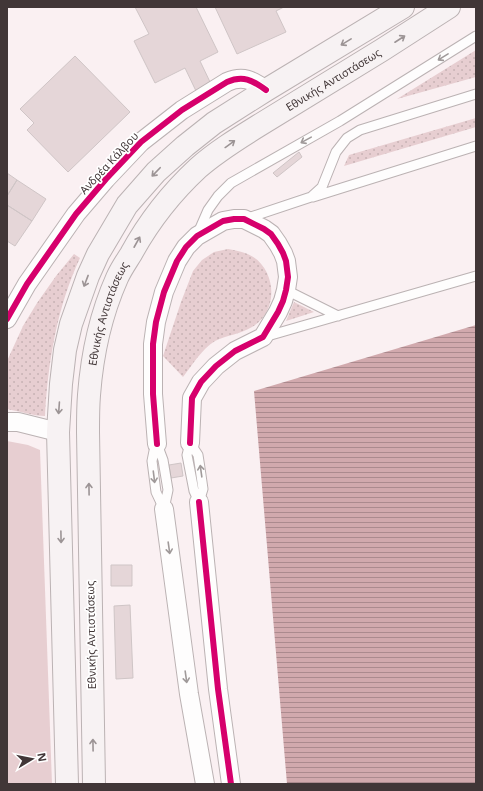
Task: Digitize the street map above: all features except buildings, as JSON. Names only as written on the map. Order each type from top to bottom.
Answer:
[{"type":"main road","points":[[67,784],[58,432],[65,350],[71,324],[88,276],[98,254],[127,205],[156,172],[185,146],[214,123],[403,7]]},
{"type":"main road","name":"Εθνικής Αντιστάσεως","points":[[94,784],[88,432],[89,395],[93,360],[100,328],[118,276],[142,233],[156,214],[168,198],[199,168],[232,143],[258,126],[449,7]]},
{"type":"street","name":"Ανδρέα Κάλβου","points":[[7,319],[27,284],[76,214],[106,178],[141,142],[182,110],[227,82],[244,79],[256,83],[266,90]]},
{"type":"street","points":[[158,444],[153,387],[153,344],[156,322],[164,292],[177,262],[186,247],[197,236],[223,221],[244,219],[271,234],[283,253],[286,261],[288,277],[286,290],[278,312],[263,337],[234,351],[216,366],[201,382],[192,398],[190,443]]},
{"type":"street","points":[[7,422],[18,422],[58,432]]},
{"type":"street","points":[[199,502],[218,689],[232,784]]},
{"type":"street","points":[[164,509],[189,694],[205,784]]},
{"type":"lane","points":[[197,236],[211,205],[231,183],[344,129],[476,36]]},
{"type":"lane","points":[[344,129],[360,130],[476,94]]},
{"type":"lane","points":[[311,197],[322,187],[344,129]]},
{"type":"lane","points":[[244,219],[476,146]]},
{"type":"lane","points":[[263,337],[476,276]]},
{"type":"lane","points":[[286,290],[338,316]]},
{"type":"lane","points":[[190,443],[198,455],[200,468],[203,489],[199,502]]},
{"type":"lane","points":[[158,444],[154,451],[152,461],[156,492],[164,509]]},
{"type":"shaded area","points":[[476,50],[476,77],[397,99]]},
{"type":"shaded area","points":[[476,118],[476,127],[344,166],[349,155]]},
{"type":"shaded area","points":[[228,249],[246,253],[260,262],[264,267],[270,280],[270,303],[264,317],[252,327],[215,341],[210,345],[183,377],[163,356],[181,302],[193,271],[202,260],[214,252]]},
{"type":"shaded area","points":[[74,254],[80,258],[65,296],[55,335],[48,375],[45,416],[7,409],[7,361],[23,326],[37,303]]},
{"type":"shaded area","points":[[294,302],[314,312],[286,321]]},
{"type":"shaded area","points":[[476,325],[476,784],[287,784],[254,391]]},
{"type":"shaded area","points":[[7,441],[28,445],[40,450],[52,784],[7,784]]},
{"type":"cycle path","points":[[7,319],[27,284],[76,214],[141,142],[182,110],[227,82],[243,79],[252,81],[266,90]]},
{"type":"cycle path","points":[[157,444],[153,394],[153,344],[156,322],[164,292],[177,261],[186,247],[197,236],[223,221],[244,219],[271,234],[278,244],[286,261],[288,277],[286,290],[278,312],[263,337],[235,351],[216,366],[201,382],[192,398],[190,443]]},
{"type":"cycle path","points":[[199,502],[218,689],[231,784]]}]
